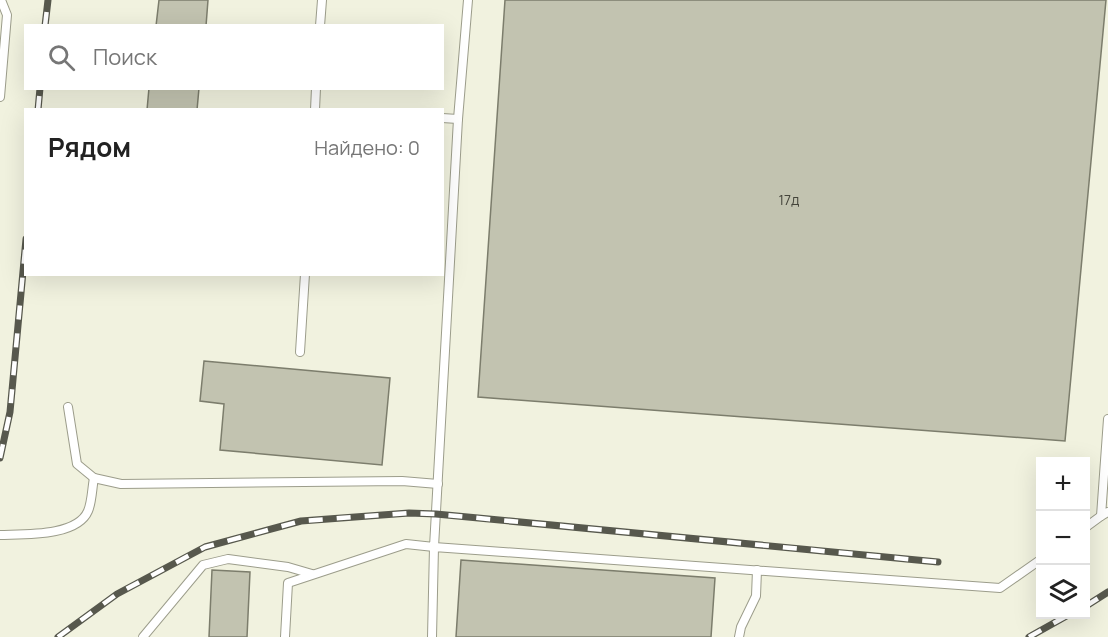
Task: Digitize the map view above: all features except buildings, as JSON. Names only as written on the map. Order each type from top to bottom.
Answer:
[{"type":"lane","points":[[0,97],[7,15],[1,0]]},
{"type":"lane","points":[[320,24],[322,0]]},
{"type":"lane","points":[[432,637],[458,119],[468,0]]},
{"type":"lane","points":[[315,108],[316,90]]},
{"type":"lane","points":[[444,118],[458,119]]},
{"type":"lane","points":[[300,352],[305,276]]},
{"type":"lane","points":[[68,407],[77,464],[94,478],[121,484],[402,481],[438,484]]},
{"type":"lane","points":[[1090,525],[1105,514],[1108,419]]},
{"type":"lane","points":[[0,535],[48,534],[76,525],[88,512],[94,478]]},
{"type":"lane","points":[[285,637],[288,583],[405,544],[1000,588],[1036,563]]},
{"type":"lane","points":[[143,637],[203,565],[228,559],[288,567],[314,574]]},
{"type":"lane","points":[[739,637],[741,627],[756,596],[757,570]]},
{"type":"railway","points":[[45,24],[48,0]]},
{"type":"railway","points":[[38,108],[40,90]]},
{"type":"railway","points":[[0,458],[10,412],[24,261]]},
{"type":"railway","points":[[58,637],[117,594],[205,547],[301,521],[409,513],[436,514],[938,562]]},
{"type":"railway","points":[[1090,603],[1108,592]]},
{"type":"railway","points":[[1029,637],[1061,619]]}]
